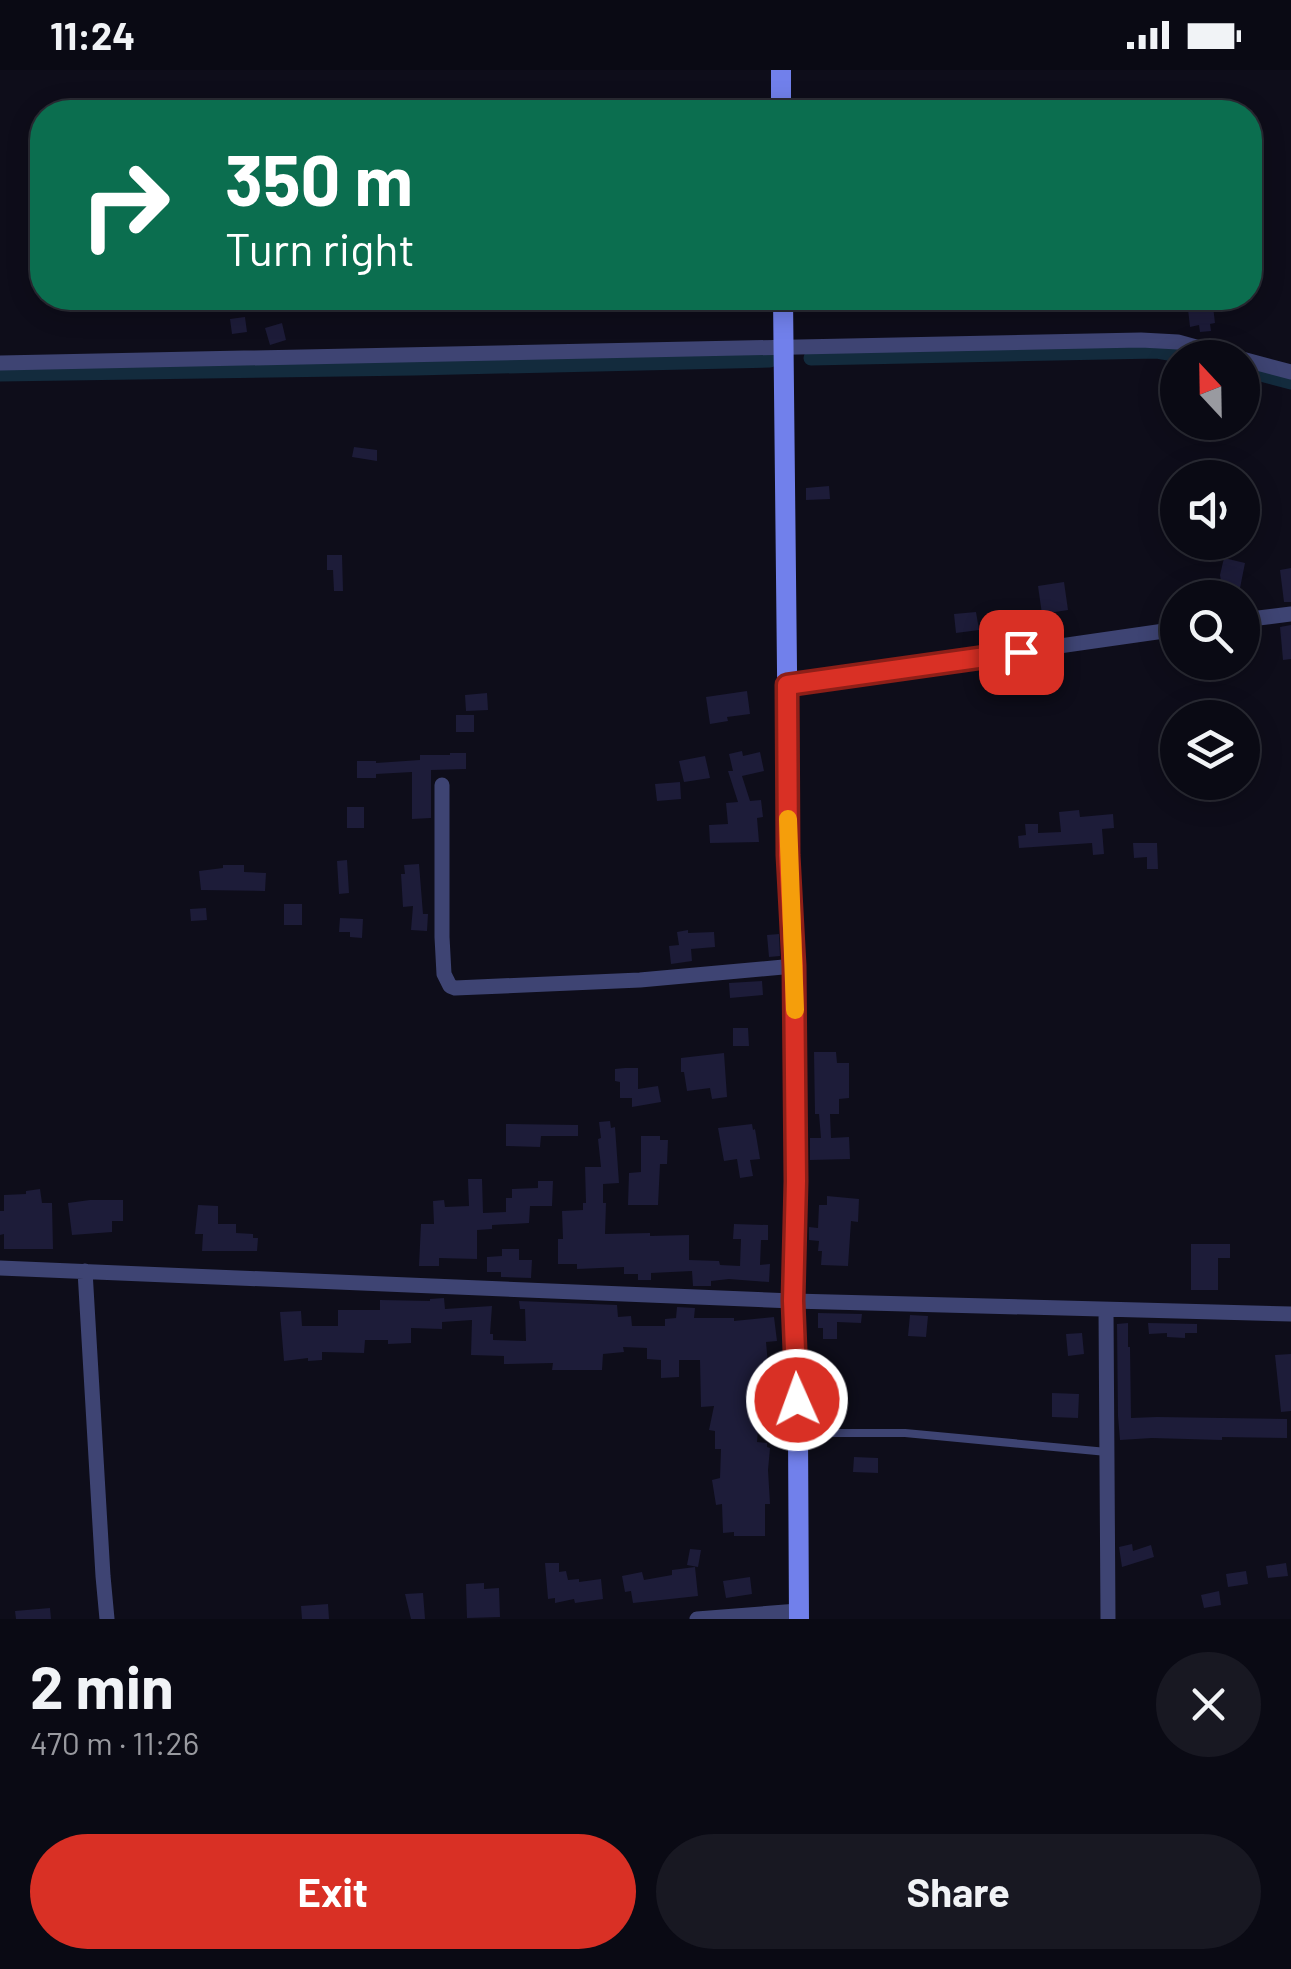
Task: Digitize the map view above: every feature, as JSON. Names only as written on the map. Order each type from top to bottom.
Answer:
[{"type":"main road","points":[[781,70],[781,100]]},
{"type":"main road","points":[[783,310],[788,855],[794,966],[793,1301],[798,1615]]},
{"type":"street","points":[[0,364],[1160,341]]},
{"type":"street","points":[[1260,364],[1291,372]]},
{"type":"street","points":[[1260,618],[1291,614]]},
{"type":"street","points":[[787,685],[1160,632]]},
{"type":"street","points":[[442,785],[442,938],[444,974],[450,986],[640,980],[794,966]]},
{"type":"street","points":[[0,1268],[793,1301],[1291,1314]]},
{"type":"street","points":[[85,1271],[108,1619]]},
{"type":"street","points":[[1106,1310],[1108,1619]]},
{"type":"street","points":[[697,1619],[798,1615]]},
{"type":"lane","points":[[798,1432],[905,1433],[1106,1452]]},
{"type":"building","points":[[1188,310],[1213,310],[1215,323],[1210,324],[1211,331],[1200,332],[1199,325],[1190,327]]},
{"type":"building","points":[[245,317],[247,332],[232,334],[230,319]]},
{"type":"building","points":[[282,323],[286,340],[270,345],[265,328]]},
{"type":"building","points":[[354,447],[377,450],[377,461],[352,457]]},
{"type":"building","points":[[829,486],[830,499],[806,500],[806,488]]},
{"type":"building","points":[[327,555],[342,555],[343,591],[334,591],[333,570],[327,570]]},
{"type":"building","points":[[1224,560],[1245,563],[1242,580],[1221,580]]},
{"type":"building","points":[[1291,568],[1291,602],[1284,602],[1280,570]]},
{"type":"building","points":[[1064,582],[1068,610],[1042,614],[1038,586]]},
{"type":"building","points":[[976,612],[979,630],[956,633],[954,614]]},
{"type":"building","points":[[1291,625],[1291,659],[1283,660],[1280,627]]},
{"type":"building","points":[[747,691],[750,714],[710,724],[706,697]]},
{"type":"building","points":[[487,693],[488,710],[466,711],[465,695]]},
{"type":"building","points":[[456,715],[474,715],[474,732],[456,732]]},
{"type":"building","points":[[742,751],[743,756],[760,752],[764,771],[742,776],[750,801],[761,800],[763,817],[757,818],[759,842],[710,843],[709,825],[728,824],[726,803],[738,802],[728,771],[733,771],[729,754]]},
{"type":"building","points":[[466,753],[466,769],[431,770],[431,818],[412,819],[412,772],[357,778],[357,761],[420,760],[420,755]]},
{"type":"building","points":[[705,756],[710,778],[684,782],[679,761]]},
{"type":"building","points":[[680,782],[681,799],[657,801],[655,784]]},
{"type":"building","points":[[347,807],[364,807],[364,828],[347,828]]},
{"type":"building","points":[[1079,810],[1080,817],[1113,814],[1114,828],[1102,829],[1104,854],[1093,855],[1092,843],[1019,848],[1018,836],[1026,835],[1025,824],[1038,824],[1038,833],[1061,832],[1059,812]]},
{"type":"building","points":[[1133,843],[1157,843],[1158,869],[1147,869],[1147,857],[1134,858]]},
{"type":"building","points":[[347,860],[349,893],[339,894],[337,861]]},
{"type":"building","points":[[419,864],[423,914],[428,914],[427,931],[411,930],[413,906],[403,907],[404,865]]},
{"type":"building","points":[[244,865],[244,872],[266,873],[265,891],[201,890],[199,871]]},
{"type":"building","points":[[284,904],[302,904],[302,925],[284,925]]},
{"type":"building","points":[[206,908],[207,920],[191,921],[190,909]]},
{"type":"building","points":[[340,918],[363,919],[362,938],[339,932]]},
{"type":"building","points":[[677,932],[714,932],[715,947],[691,949],[692,961],[671,964],[669,946],[679,945]]},
{"type":"building","points":[[779,934],[780,956],[769,957],[767,935]]},
{"type":"building","points":[[762,981],[763,995],[730,998],[729,983]]},
{"type":"building","points":[[733,1028],[748,1028],[749,1046],[733,1046]]},
{"type":"building","points":[[814,1052],[836,1052],[837,1063],[849,1063],[849,1098],[839,1099],[839,1114],[830,1114],[831,1138],[849,1137],[850,1159],[810,1160],[810,1138],[821,1138],[819,1114],[815,1114]]},
{"type":"building","points":[[724,1053],[727,1097],[712,1099],[710,1088],[687,1091],[681,1058]]},
{"type":"building","points":[[638,1068],[638,1089],[658,1086],[661,1102],[632,1107],[632,1098],[620,1098],[615,1069]]},
{"type":"building","points":[[610,1121],[611,1128],[615,1127],[619,1183],[603,1184],[605,1234],[689,1235],[689,1260],[740,1266],[741,1239],[733,1239],[734,1224],[768,1225],[768,1240],[761,1240],[760,1265],[770,1264],[769,1282],[729,1279],[711,1281],[711,1286],[693,1286],[692,1271],[651,1273],[651,1280],[638,1280],[638,1274],[624,1274],[624,1267],[577,1269],[577,1264],[558,1264],[558,1239],[563,1239],[562,1211],[583,1210],[585,1167],[601,1167],[599,1122]]},
{"type":"building","points":[[506,1124],[578,1125],[578,1136],[541,1136],[540,1147],[506,1146]]},
{"type":"building","points":[[752,1124],[760,1159],[750,1160],[753,1176],[740,1178],[737,1159],[724,1161],[718,1128]]},
{"type":"building","points":[[641,1136],[668,1140],[667,1164],[660,1164],[658,1205],[628,1205],[629,1173],[641,1172]]},
{"type":"building","points":[[468,1179],[482,1179],[483,1213],[506,1212],[506,1198],[512,1198],[512,1189],[538,1188],[538,1181],[553,1181],[552,1206],[530,1206],[529,1223],[477,1230],[477,1259],[439,1258],[439,1266],[419,1266],[421,1224],[434,1224],[433,1201],[444,1200],[445,1207],[469,1206]]},
{"type":"building","points":[[40,1189],[42,1203],[52,1203],[53,1249],[4,1249],[0,1211],[4,1211],[4,1195]]},
{"type":"building","points":[[827,1196],[859,1199],[858,1222],[851,1221],[848,1266],[821,1265],[819,1241],[809,1240],[809,1227],[818,1228],[819,1205],[827,1205]]},
{"type":"building","points":[[123,1200],[123,1221],[112,1221],[112,1232],[72,1235],[68,1203]]},
{"type":"building","points":[[198,1205],[218,1206],[218,1224],[236,1224],[236,1233],[253,1234],[253,1238],[258,1238],[257,1251],[202,1251],[203,1234],[195,1234]]},
{"type":"building","points":[[1191,1244],[1230,1244],[1230,1258],[1218,1258],[1218,1290],[1191,1290]]},
{"type":"building","points":[[502,1249],[519,1249],[519,1260],[532,1260],[531,1278],[501,1277],[501,1272],[487,1272],[487,1257],[502,1256]]},
{"type":"building","points":[[444,1298],[445,1309],[492,1306],[493,1340],[526,1341],[525,1309],[520,1309],[519,1301],[617,1305],[618,1317],[631,1316],[632,1326],[665,1326],[665,1319],[676,1318],[677,1307],[695,1308],[694,1318],[734,1321],[774,1317],[777,1341],[766,1342],[769,1375],[762,1375],[764,1407],[760,1407],[757,1442],[767,1443],[770,1448],[770,1504],[765,1504],[765,1536],[723,1533],[722,1504],[716,1505],[712,1480],[720,1478],[721,1449],[715,1449],[715,1431],[709,1430],[714,1406],[701,1407],[700,1360],[679,1360],[679,1377],[661,1378],[661,1360],[647,1359],[647,1348],[623,1347],[624,1352],[603,1354],[602,1370],[552,1370],[553,1363],[504,1364],[504,1356],[471,1355],[472,1320],[442,1322],[442,1329],[411,1328],[411,1343],[365,1340],[364,1353],[322,1352],[322,1360],[284,1361],[280,1312],[301,1311],[302,1326],[338,1326],[338,1310],[380,1310],[380,1300]]},
{"type":"building","points":[[818,1313],[862,1314],[861,1323],[837,1322],[837,1339],[823,1339]]},
{"type":"building","points":[[910,1315],[928,1316],[926,1337],[908,1336]]},
{"type":"building","points":[[1128,1323],[1131,1418],[1287,1419],[1287,1438],[1120,1440],[1117,1324]]},
{"type":"building","points":[[1148,1323],[1197,1324],[1197,1333],[1185,1333],[1185,1338],[1149,1334]]},
{"type":"building","points":[[1082,1333],[1084,1354],[1068,1356],[1066,1334]]},
{"type":"building","points":[[1291,1354],[1291,1411],[1281,1412],[1275,1355]]},
{"type":"building","points":[[1052,1393],[1079,1394],[1078,1418],[1052,1417]]},
{"type":"building","points":[[854,1457],[878,1458],[878,1473],[853,1472]]},
{"type":"building","points":[[1132,1544],[1133,1551],[1151,1545],[1154,1557],[1122,1567],[1119,1547]]},
{"type":"building","points":[[690,1549],[701,1550],[698,1567],[687,1565]]},
{"type":"building","points":[[545,1563],[559,1563],[559,1572],[566,1571],[568,1580],[601,1579],[603,1599],[555,1603],[555,1598],[548,1599]]},
{"type":"building","points":[[1286,1563],[1288,1576],[1268,1578],[1266,1566]]},
{"type":"building","points":[[695,1567],[698,1596],[633,1603],[631,1591],[625,1592],[622,1576],[642,1572],[644,1580]]},
{"type":"building","points":[[1246,1571],[1248,1584],[1228,1587],[1226,1574]]},
{"type":"building","points":[[750,1577],[752,1594],[726,1598],[723,1581]]},
{"type":"building","points":[[484,1583],[484,1589],[499,1588],[500,1617],[467,1618],[466,1584]]},
{"type":"building","points":[[1219,1591],[1221,1605],[1204,1608],[1201,1595]]},
{"type":"building","points":[[423,1593],[425,1619],[411,1619],[405,1594]]},
{"type":"building","points":[[328,1604],[329,1619],[302,1619],[301,1606]]},
{"type":"building","points":[[50,1608],[51,1619],[16,1619],[15,1611]]},
{"type":"waterway","points":[[811,358],[1160,352]]},
{"type":"waterway","points":[[0,374],[770,360]]},
{"type":"waterway","points":[[1260,374],[1291,382]]},
{"type":"slow traffic","points":[[788,819],[795,1010]]},
{"type":"route","points":[[797,1400],[793,1301],[794,966],[788,855],[787,685],[1021,652]]}]
